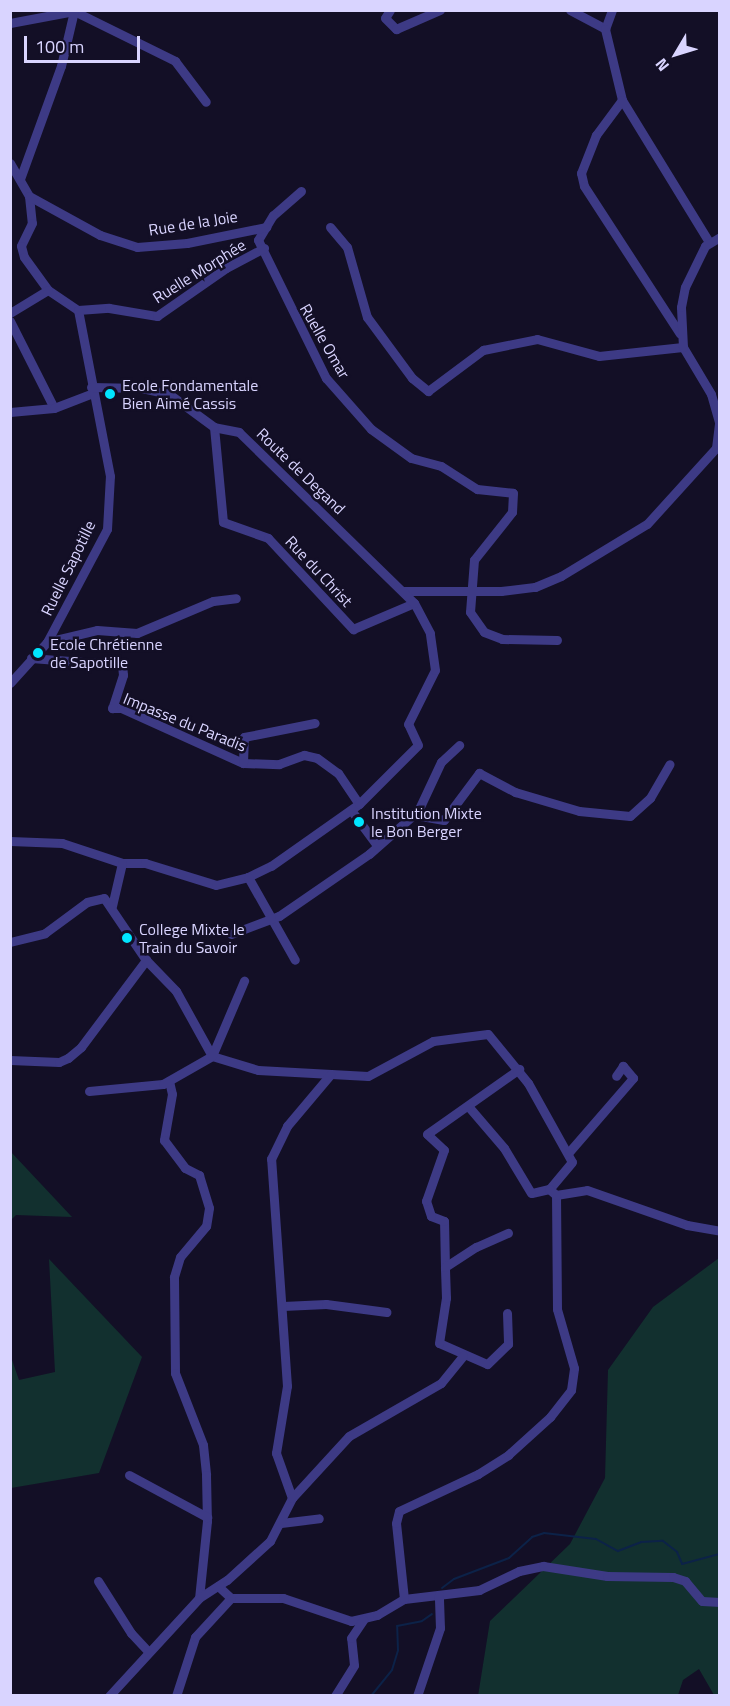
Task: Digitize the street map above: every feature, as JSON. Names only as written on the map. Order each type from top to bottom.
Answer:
[{"type":"street","points":[[390,10],[385,18],[396,29],[440,10]]},
{"type":"street","points":[[570,10],[605,29]]},
{"type":"street","points":[[612,10],[605,29],[622,100],[709,242]]},
{"type":"street","points":[[10,23],[74,11],[175,61],[206,102]]},
{"type":"street","points":[[20,179],[61,66],[74,11]]},
{"type":"street","points":[[404,591],[535,586],[621,543],[647,524],[716,448],[719,422],[711,394],[683,347],[680,335],[584,186],[581,174],[587,152],[622,100]]},
{"type":"street","points":[[10,163],[28,196],[32,223],[21,246],[24,257],[48,290],[78,310]]},
{"type":"street","points":[[266,226],[273,215],[301,191]]},
{"type":"street","name":"Rue de la Joie","points":[[28,196],[100,235],[136,247],[186,243],[266,226]]},
{"type":"street","name":"Ruelle Omar","points":[[266,226],[258,240],[264,248],[286,303],[326,378],[371,429],[411,458],[441,466],[477,489],[513,493],[512,512],[474,560],[470,590]]},
{"type":"street","points":[[330,226],[348,248],[366,317],[412,378],[428,391],[483,350],[537,339],[599,356],[683,347]]},
{"type":"street","points":[[680,335],[685,287],[709,242],[720,237]]},
{"type":"street","points":[[10,247],[21,246]]},
{"type":"street","name":"Ruelle Morphée","points":[[78,310],[109,308],[157,316],[226,268],[264,248]]},
{"type":"street","points":[[10,313],[48,290]]},
{"type":"street","name":"Ruelle Sapotille","points":[[10,683],[47,642],[107,529],[110,477],[91,390],[78,310]]},
{"type":"street","points":[[10,321],[54,408]]},
{"type":"street","name":"Route de Degand","points":[[91,390],[141,388],[169,394],[214,427],[239,432],[414,603],[430,633],[435,670],[408,724],[418,745],[355,807]]},
{"type":"street","points":[[10,412],[54,408],[91,390]]},
{"type":"street","name":"Rue du Christ","points":[[214,427],[223,522],[268,538],[353,629],[414,603]]},
{"type":"street","points":[[470,590],[470,612],[484,632],[502,639],[557,640]]},
{"type":"street","points":[[47,642],[97,630],[137,633],[213,601],[236,598]]},
{"type":"street","name":"Impasse du Paradis","points":[[31,658],[122,665],[123,675],[112,708],[120,708],[243,763],[279,764],[304,755],[317,758],[338,773],[376,844]]},
{"type":"street","points":[[243,763],[243,737],[315,723]]},
{"type":"street","points":[[231,934],[270,919],[320,891],[417,811],[441,762],[459,745]]},
{"type":"street","points":[[417,811],[422,816],[444,820],[479,773],[514,792],[579,811],[630,816],[650,798],[670,764]]},
{"type":"street","points":[[10,841],[62,843],[122,863],[145,863],[216,885],[248,877],[355,807]]},
{"type":"street","points":[[112,906],[122,863]]},
{"type":"street","points":[[248,877],[294,960]]},
{"type":"street","points":[[10,942],[45,933],[96,898],[104,898],[112,906],[146,960],[176,991],[212,1056],[272,1072],[312,1071],[330,1075],[374,1075],[434,1041],[481,1034],[494,1038],[519,1069],[569,1152],[572,1162],[552,1192],[556,1309],[574,1368],[571,1390],[550,1417],[508,1455],[478,1474],[399,1511],[396,1523],[404,1599]]},
{"type":"street","points":[[10,1060],[60,1062],[68,1058],[81,1047],[146,960]]},
{"type":"street","points":[[89,1091],[169,1081],[212,1056],[244,981]]},
{"type":"street","points":[[569,1152],[633,1078],[623,1066],[616,1076]]},
{"type":"street","points":[[507,1313],[508,1344],[500,1355],[487,1364],[463,1356],[439,1343],[446,1298],[444,1221],[431,1216],[426,1201],[444,1150],[427,1134],[519,1069]]},
{"type":"street","points":[[292,1498],[276,1454],[287,1386],[284,1306],[275,1246],[271,1159],[287,1126],[330,1075]]},
{"type":"street","points":[[169,1081],[172,1094],[164,1140],[185,1168],[199,1175],[209,1208],[206,1226],[180,1257],[174,1277],[175,1373],[203,1445],[207,1517],[199,1598]]},
{"type":"street","points":[[468,1106],[504,1148],[531,1193],[586,1190],[687,1225],[720,1231]]},
{"type":"street","points":[[445,1267],[476,1247],[508,1233]]},
{"type":"street","points":[[284,1306],[326,1304],[386,1312]]},
{"type":"street","points":[[109,1695],[199,1598],[218,1586],[270,1541],[292,1498],[350,1436],[441,1383],[463,1356]]},
{"type":"street","points":[[129,1475],[207,1517]]},
{"type":"street","points":[[281,1523],[319,1518]]},
{"type":"street","points":[[218,1586],[231,1598],[283,1598],[351,1621],[363,1620],[404,1599],[479,1590],[519,1571],[543,1566],[607,1576],[673,1577],[686,1581],[702,1600],[720,1602]]},
{"type":"street","points":[[98,1581],[131,1633],[149,1652]]},
{"type":"street","points":[[417,1695],[440,1628],[439,1595]]},
{"type":"street","points":[[176,1695],[195,1637],[231,1598]]},
{"type":"street","points":[[334,1695],[354,1665],[351,1638],[363,1620]]},
{"type":"green space","points":[[11,1152],[72,1217],[16,1215],[11,1220]]},
{"type":"green space","points":[[719,1258],[719,1695],[714,1695],[699,1669],[683,1680],[678,1695],[478,1696],[490,1621],[570,1544],[605,1478],[608,1370],[653,1307]]},
{"type":"green space","points":[[49,1259],[142,1357],[99,1473],[11,1488],[11,1357],[19,1380],[55,1372]]},
{"type":"waterway","points":[[442,1588],[454,1579],[509,1558],[532,1537],[544,1533],[596,1539],[618,1551],[641,1542],[663,1541],[677,1552],[682,1564],[720,1554]]},
{"type":"waterway","points":[[371,1696],[392,1670],[398,1650],[397,1626],[422,1621],[432,1614]]},
{"type":"place","name":"Ecole Fondamentale Bien Aimé Cassis","points":[[110,394]]},
{"type":"place","name":"Ecole Chrétienne de Sapotille","points":[[38,653]]},
{"type":"place","name":"Institution Mixte le Bon Berger","points":[[359,822]]},
{"type":"place","name":"College Mixte le Train du Savoir","points":[[127,938]]}]
